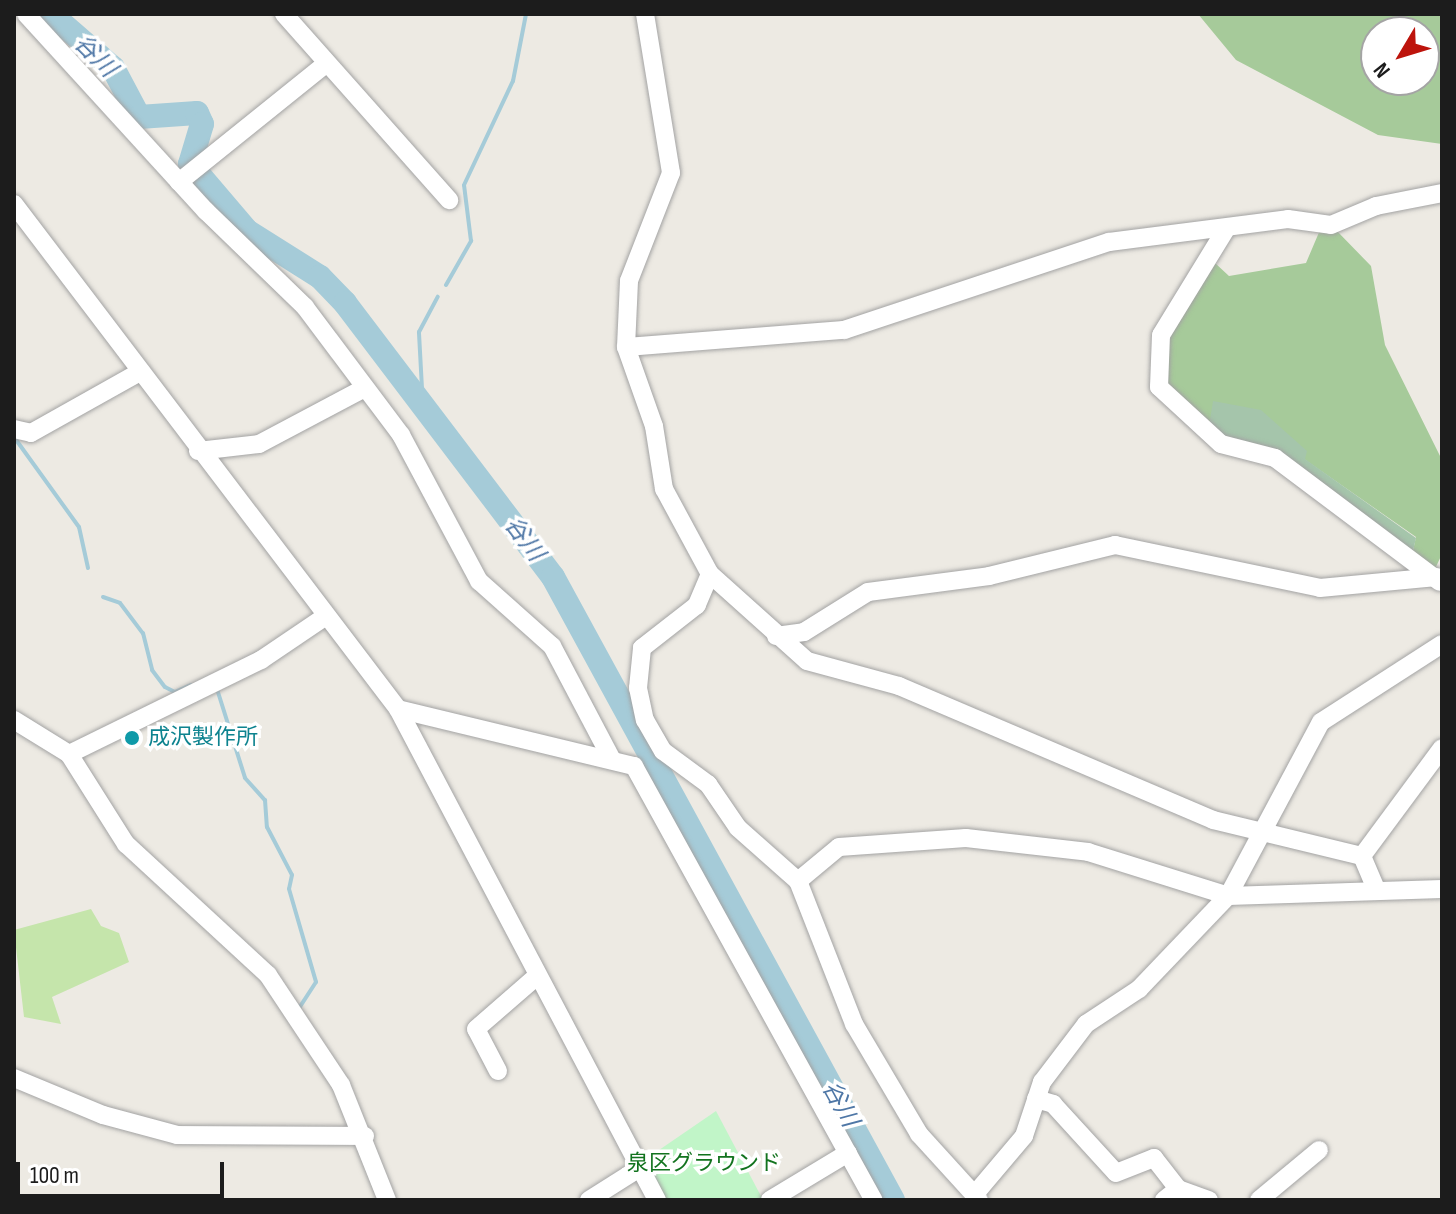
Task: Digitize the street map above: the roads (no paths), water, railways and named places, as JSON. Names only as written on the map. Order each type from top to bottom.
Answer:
[{"type":"street","points":[[26,14],[179,182],[296,296],[363,389],[401,435],[479,581],[552,646],[612,760]]},
{"type":"street","points":[[284,14],[449,200]]},
{"type":"street","points":[[645,14],[671,173],[629,281],[626,347],[654,426],[664,489],[710,574],[807,661],[899,686],[1077,757],[1193,812],[1260,832],[1362,856]]},
{"type":"street","points":[[179,182],[326,64]]},
{"type":"street","points":[[626,347],[844,330],[1109,242],[1288,219],[1331,225],[1376,206],[1442,193]]},
{"type":"street","points":[[14,204],[138,373],[398,709],[657,1200]]},
{"type":"street","points":[[1226,229],[1161,335],[1159,387],[1221,444],[1275,458],[1439,580]]},
{"type":"street","points":[[14,429],[31,433],[138,373]]},
{"type":"street","points":[[198,451],[259,444],[363,389]]},
{"type":"street","points":[[776,636],[804,632],[868,592],[989,576],[1115,545],[1309,587],[1439,580]]},
{"type":"street","points":[[710,574],[697,605],[640,656],[640,700],[660,752],[708,784],[738,828],[798,881],[854,1024],[919,1134],[977,1197],[1024,1136],[1036,1099],[1086,1024],[1139,989],[1228,896],[1321,722],[1442,644]]},
{"type":"street","points":[[69,754],[252,665],[326,616]]},
{"type":"street","points":[[398,709],[637,765],[660,752]]},
{"type":"street","points":[[14,720],[69,754],[126,844],[268,975],[326,1058],[365,1136],[387,1200]]},
{"type":"street","points":[[1362,856],[1442,748]]},
{"type":"street","points":[[637,765],[874,1200]]},
{"type":"street","points":[[798,881],[839,847],[966,838],[1088,852],[1228,896],[1442,889]]},
{"type":"street","points":[[1362,856],[1376,889]]},
{"type":"street","points":[[498,1071],[476,1029],[537,976]]},
{"type":"street","points":[[14,1078],[103,1115],[177,1135],[365,1136]]},
{"type":"street","points":[[1036,1099],[1053,1104],[1116,1173],[1154,1158],[1171,1194],[1209,1200]]},
{"type":"street","points":[[1259,1200],[1319,1150]]},
{"type":"street","points":[[770,1200],[848,1153]]},
{"type":"street","points":[[589,1200],[638,1169]]},
{"type":"waterway","name":"谷川","points":[[51,14],[113,68],[139,117],[197,113],[202,124],[190,164],[247,231],[320,277],[345,303],[553,577],[893,1200]]},
{"type":"waterway","points":[[446,285],[471,241],[464,185],[513,81],[526,14]]},
{"type":"waterway","points":[[423,407],[419,332],[438,297]]},
{"type":"waterway","points":[[14,437],[79,527],[88,568]]},
{"type":"waterway","points":[[103,597],[120,603],[143,633],[152,670],[165,687],[175,692],[191,685]]},
{"type":"waterway","points":[[217,689],[245,778],[265,800],[267,827],[292,875],[289,889],[316,982],[297,1011]]},
{"type":"place","name":"成沢製作所","points":[[132,738]]},
{"type":"park label","name":"泉区グラウンド","points":[[704,1164]]}]
